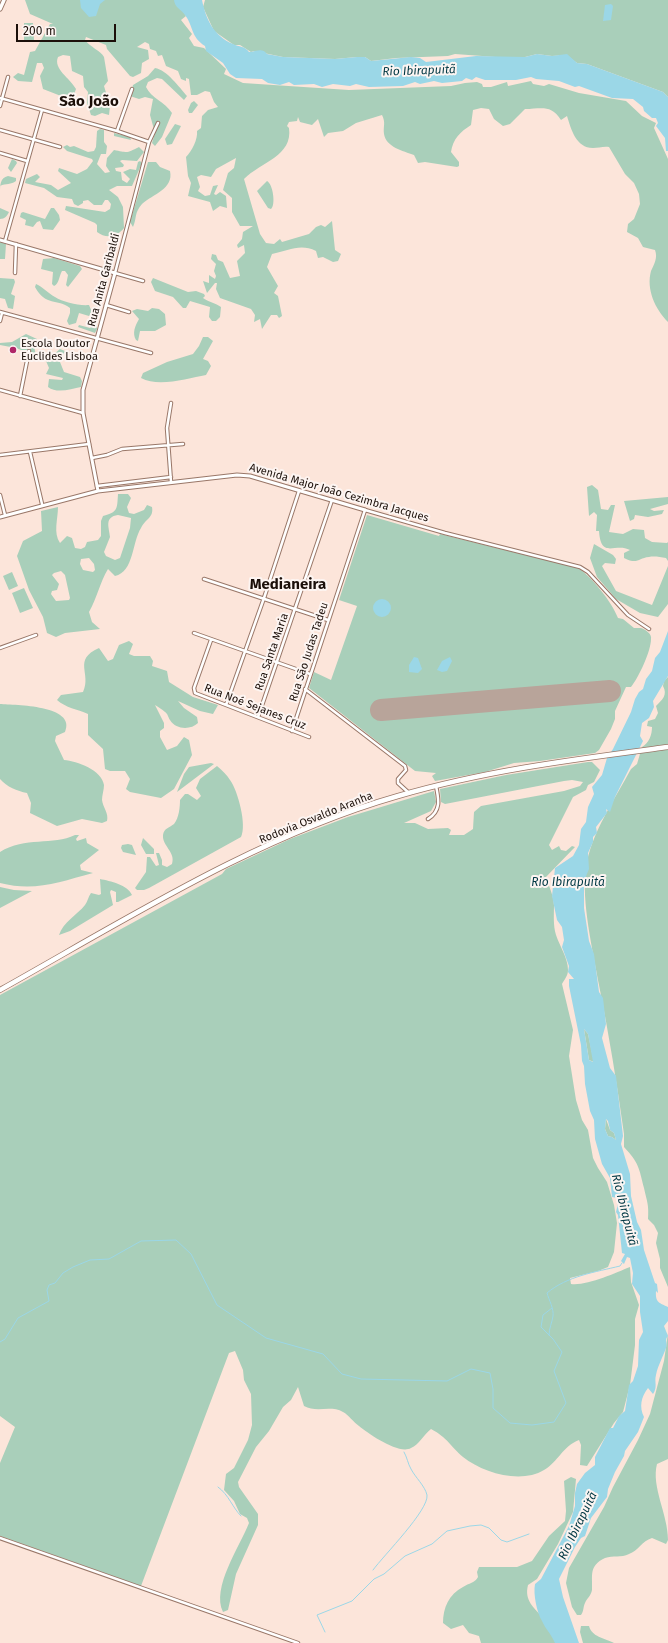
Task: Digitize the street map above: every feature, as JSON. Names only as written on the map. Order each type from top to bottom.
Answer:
[{"type":"highway","name":"Rodovia Osvaldo Aranha","points":[[0,990],[231,863],[339,816],[436,785],[511,769],[668,747]]},
{"type":"main road","points":[[0,10],[4,0]]},
{"type":"street","points":[[0,106],[8,78]]},
{"type":"street","points":[[117,131],[132,90]]},
{"type":"street","points":[[1,99],[117,131],[149,142]]},
{"type":"street","points":[[5,241],[42,110]]},
{"type":"street","name":"Rua Anita Garibaldi","points":[[98,491],[83,413],[82,390],[116,273],[149,142],[158,123]]},
{"type":"street","points":[[0,130],[60,147]]},
{"type":"street","points":[[0,153],[27,161]]},
{"type":"street","points":[[0,240],[143,281]]},
{"type":"street","points":[[15,273],[16,244]]},
{"type":"street","points":[[106,305],[129,312]]},
{"type":"street","points":[[0,321],[1,313],[151,353]]},
{"type":"street","points":[[20,396],[29,351]]},
{"type":"street","points":[[0,390],[83,413]]},
{"type":"street","points":[[171,403],[167,428],[171,482]]},
{"type":"street","points":[[0,455],[89,444]]},
{"type":"street","points":[[92,458],[107,455],[122,449],[183,444]]},
{"type":"street","points":[[30,452],[42,504]]},
{"type":"street","name":"Avenida Major João Cezimbra Jacques","points":[[0,517],[42,504],[98,491],[237,475],[250,476],[365,510],[580,566],[588,572],[628,615],[649,629]]},
{"type":"street","points":[[97,486],[171,477]]},
{"type":"street","points":[[226,705],[264,598],[299,491]]},
{"type":"street","points":[[0,495],[5,515]]},
{"type":"street","name":"Rua Santa Maria","points":[[258,717],[332,500]]},
{"type":"street","name":"Rua São Judas Tadeu","points":[[292,731],[365,510]]},
{"type":"street","points":[[204,579],[296,608],[328,620]]},
{"type":"street","points":[[194,633],[310,674]]},
{"type":"street","points":[[0,648],[36,635]]},
{"type":"street","name":"Rua Noé Sejanes Cruz","points":[[211,640],[194,688],[195,693],[309,737]]},
{"type":"street","points":[[305,689],[405,766],[406,770],[398,779],[398,783],[409,793]]},
{"type":"street","points":[[428,819],[434,815],[440,800],[436,785]]},
{"type":"street","points":[[0,1538],[298,1643]]},
{"type":"green space","points":[[25,0],[176,0],[186,16],[181,20],[192,34],[189,38],[194,46],[204,48],[226,69],[224,74],[243,83],[349,90],[451,86],[477,82],[482,84],[483,87],[491,87],[507,82],[508,86],[531,81],[533,84],[544,86],[549,84],[579,93],[626,101],[642,116],[656,123],[654,128],[668,159],[668,322],[659,311],[651,292],[650,278],[656,258],[655,250],[643,247],[638,238],[627,232],[628,224],[634,219],[640,204],[639,194],[634,183],[625,174],[609,147],[593,148],[582,145],[575,137],[567,116],[561,120],[549,109],[525,109],[510,124],[503,126],[494,119],[489,109],[481,108],[473,110],[471,125],[460,133],[453,143],[451,152],[459,162],[459,166],[457,167],[425,162],[418,163],[414,155],[391,145],[385,138],[382,115],[356,123],[343,131],[328,133],[324,137],[318,119],[312,125],[300,122],[298,117],[297,121],[289,122],[287,126],[289,128],[289,138],[281,152],[244,179],[260,234],[266,243],[274,244],[280,239],[282,242],[309,234],[316,227],[321,225],[325,227],[332,221],[335,250],[341,254],[338,261],[333,262],[323,257],[318,258],[316,251],[305,248],[294,248],[272,254],[267,267],[278,286],[274,293],[278,296],[282,316],[279,318],[277,315],[271,315],[262,329],[260,319],[254,322],[255,315],[251,309],[220,298],[216,289],[217,283],[215,283],[207,293],[203,281],[209,283],[209,275],[215,279],[216,276],[214,271],[216,264],[211,259],[212,254],[216,255],[218,260],[223,262],[230,278],[240,276],[237,261],[245,253],[244,245],[238,248],[237,245],[242,239],[243,232],[253,226],[240,226],[232,212],[232,198],[223,190],[228,173],[234,168],[236,158],[216,169],[211,177],[201,175],[197,177],[200,187],[198,191],[205,196],[210,195],[213,186],[218,185],[214,194],[216,195],[220,192],[226,196],[227,208],[220,206],[213,211],[210,202],[188,196],[191,183],[188,176],[186,157],[197,138],[197,131],[201,128],[202,116],[208,110],[218,107],[210,92],[205,91],[197,95],[191,95],[189,79],[186,78],[186,81],[181,79],[178,71],[166,66],[162,55],[158,56],[156,51],[150,49],[149,44],[145,42],[137,47],[148,50],[149,59],[142,63],[141,73],[133,77],[130,76],[107,49],[106,45],[86,37],[85,40],[104,57],[108,81],[104,86],[110,106],[109,115],[102,113],[95,116],[91,115],[87,103],[88,92],[84,87],[83,76],[72,71],[70,56],[63,55],[58,57],[57,61],[60,69],[76,89],[73,97],[61,96],[43,89],[40,76],[44,68],[42,63],[37,63],[32,82],[18,81],[13,77],[18,73],[24,75],[30,52],[35,51],[50,24],[53,24],[30,14]]},
{"type":"green space","points":[[205,0],[668,0],[668,97],[663,92],[587,64],[577,63],[566,55],[552,56],[537,54],[525,57],[496,57],[455,54],[448,56],[396,58],[371,61],[365,57],[335,59],[283,57],[254,51],[251,52],[240,45],[234,45],[214,31],[203,7]]},
{"type":"green space","points":[[24,23],[33,23],[34,40],[24,40]]},
{"type":"green space","points":[[155,68],[168,75],[187,96],[184,100],[162,79],[157,78],[148,82],[146,87],[148,91],[172,113],[162,137],[155,146],[152,143],[155,133],[150,115],[153,99],[145,97],[139,99],[130,96],[133,85],[148,76]]},
{"type":"green space","points":[[194,101],[198,105],[192,113],[189,113],[188,110],[191,103]]},
{"type":"green space","points":[[175,124],[181,126],[172,144],[167,145],[165,139]]},
{"type":"green space","points":[[100,129],[104,130],[104,142],[107,146],[106,154],[101,154],[97,164],[105,173],[110,172],[106,166],[107,158],[114,150],[128,152],[139,147],[144,152],[137,161],[122,160],[120,161],[124,165],[123,167],[115,168],[116,171],[121,172],[122,180],[127,183],[130,179],[123,172],[130,169],[136,170],[138,162],[140,161],[142,163],[132,186],[117,186],[109,190],[118,197],[123,207],[124,228],[115,235],[111,236],[104,236],[100,234],[97,232],[97,225],[95,223],[65,210],[66,206],[105,212],[110,209],[111,204],[108,200],[105,200],[102,205],[94,205],[88,200],[83,201],[83,203],[78,206],[74,204],[72,199],[57,197],[44,188],[25,183],[26,179],[37,174],[40,177],[35,182],[51,185],[58,190],[71,183],[58,171],[59,168],[77,174],[87,169],[93,161],[92,159],[67,151],[63,147],[67,145],[70,147],[74,146],[88,152],[94,151],[96,147],[97,131]]},
{"type":"green space","points":[[114,133],[130,137],[131,140],[114,136]]},
{"type":"green space","points":[[12,159],[17,163],[11,172],[8,168]]},
{"type":"green space","points":[[148,162],[156,162],[160,167],[170,171],[169,182],[166,187],[139,207],[133,227],[130,222]]},
{"type":"green space","points":[[8,176],[16,178],[16,181],[14,182],[0,186],[3,178],[5,177]]},
{"type":"green space","points":[[267,181],[271,186],[273,195],[273,207],[271,209],[268,208],[257,191]]},
{"type":"green space","points":[[0,208],[9,212],[6,217],[2,219],[0,219]]},
{"type":"green space","points":[[51,208],[54,208],[59,215],[60,220],[53,230],[43,229],[40,221],[33,227],[25,225],[26,220],[20,217],[21,213],[23,212],[45,219]]},
{"type":"green space","points":[[0,242],[6,244],[5,259],[0,259]]},
{"type":"green space","points":[[54,258],[80,266],[82,269],[68,287],[66,285],[68,275],[65,271],[62,271],[58,282],[54,286],[52,284],[53,272],[41,269],[43,259]]},
{"type":"green space","points":[[0,278],[14,279],[15,282],[11,294],[15,296],[13,309],[8,308],[5,299],[0,298]]},
{"type":"green space","points":[[153,278],[188,292],[196,291],[204,294],[205,296],[203,298],[221,307],[220,317],[216,321],[212,321],[209,317],[210,307],[190,301],[186,308],[183,308],[173,297],[155,291],[151,282]]},
{"type":"green space","points":[[36,284],[58,299],[76,304],[89,305],[92,312],[89,316],[79,313],[76,323],[69,325],[67,321],[70,308],[61,303],[47,300],[39,293],[35,287]]},
{"type":"green space","points":[[152,308],[159,309],[165,314],[166,325],[155,331],[140,331],[138,341],[136,340],[134,332],[139,319],[132,311],[137,309],[148,311]]},
{"type":"green space","points":[[96,321],[97,329],[95,333],[78,327],[79,325],[90,328]]},
{"type":"green space","points":[[26,334],[37,339],[34,346],[36,356],[16,348],[0,345],[0,343],[12,342]]},
{"type":"green space","points":[[203,337],[208,337],[213,341],[203,359],[208,361],[211,366],[206,375],[165,382],[148,381],[141,378],[143,373],[167,362],[193,354]]},
{"type":"green space","points":[[60,349],[65,351],[60,362],[64,372],[80,377],[82,381],[81,387],[60,391],[48,387],[49,379],[62,380],[63,378],[46,374],[49,368],[46,361]]},
{"type":"green space","points":[[592,485],[598,490],[601,509],[608,510],[611,505],[615,505],[609,532],[623,534],[633,529],[644,530],[645,538],[652,542],[668,542],[668,561],[666,558],[653,557],[632,561],[624,558],[624,553],[630,550],[624,548],[606,548],[603,545],[600,540],[599,531],[596,531],[597,515],[594,512],[589,516],[587,487]]},
{"type":"green space","points":[[118,494],[128,494],[131,498],[127,507],[129,513],[134,514],[144,510],[147,505],[152,507],[152,514],[138,534],[132,556],[126,569],[115,576],[108,569],[103,579],[89,612],[92,622],[100,629],[65,633],[56,637],[47,633],[43,617],[29,590],[17,556],[23,541],[42,531],[41,511],[58,507],[56,530],[60,543],[67,536],[72,538],[75,548],[81,549],[85,547],[87,542],[98,540],[101,536],[101,521],[103,516],[112,513],[116,509]],"holes":[[[118,515],[131,518],[130,528],[120,558],[115,560],[106,556],[104,552],[110,537],[108,526],[109,520]],[[89,558],[94,564],[95,570],[93,572],[83,570],[80,564],[81,559]],[[61,571],[65,575],[70,598],[69,600],[56,601],[51,594],[52,591],[57,590],[59,584],[52,575]]]},
{"type":"green space","points":[[668,497],[668,504],[650,509],[654,511],[664,510],[662,514],[648,517],[635,515],[634,519],[630,521],[624,501]]},
{"type":"green space","points":[[367,515],[439,536],[440,534],[578,568],[601,590],[618,618],[623,619],[634,628],[641,628],[645,630],[651,635],[649,650],[644,664],[631,687],[626,687],[615,711],[615,719],[611,729],[599,750],[595,753],[540,761],[514,763],[485,772],[435,781],[432,776],[436,773],[415,771],[309,688],[314,672],[331,680],[357,606],[339,600]]},
{"type":"green space","points":[[594,544],[613,555],[616,559],[615,564],[605,563],[602,566],[616,591],[652,605],[668,566],[668,604],[658,617],[640,613],[616,599],[597,577],[590,558]]},
{"type":"green space","points":[[12,572],[18,586],[9,590],[3,576]]},
{"type":"green space","points":[[24,588],[33,608],[20,613],[12,593]]},
{"type":"green space","points":[[129,641],[133,644],[129,654],[134,656],[150,656],[153,661],[152,666],[167,671],[169,682],[193,697],[218,705],[213,714],[200,711],[178,701],[184,708],[197,717],[198,723],[192,727],[184,728],[176,726],[166,713],[155,705],[164,723],[164,728],[160,731],[160,737],[167,750],[177,746],[184,737],[189,740],[192,755],[174,789],[161,798],[130,792],[126,789],[130,779],[125,771],[110,771],[105,769],[103,749],[88,735],[88,714],[68,707],[57,700],[61,695],[83,692],[86,679],[84,662],[86,657],[99,648],[108,661],[113,659],[119,645]]},
{"type":"green space","points":[[668,677],[668,1287],[660,1268],[660,1259],[656,1243],[658,1233],[654,1225],[648,1219],[648,1203],[639,1170],[633,1157],[624,1147],[624,1134],[616,1078],[588,926],[585,881],[588,855],[598,830],[631,769],[637,764],[642,747],[650,738],[652,727],[647,726],[648,721],[655,719],[658,713],[656,706],[665,695],[663,686],[664,681]]},
{"type":"green space","points":[[0,704],[43,708],[62,716],[66,723],[65,732],[56,736],[55,741],[64,760],[82,764],[99,775],[104,785],[102,800],[107,815],[107,821],[102,823],[82,819],[57,826],[30,813],[31,803],[27,793],[12,788],[0,779]]},
{"type":"green space","points":[[592,762],[600,770],[594,782],[588,785],[586,790],[573,797],[549,845],[552,850],[559,846],[561,850],[566,851],[572,846],[575,847],[545,878],[553,898],[556,935],[568,966],[566,978],[562,984],[573,1030],[569,1056],[576,1100],[582,1120],[588,1130],[593,1158],[607,1182],[614,1205],[617,1223],[614,1252],[608,1267],[570,1278],[571,1284],[585,1283],[630,1267],[631,1282],[639,1305],[635,1319],[635,1345],[630,1385],[623,1412],[614,1423],[587,1466],[580,1465],[581,1445],[579,1440],[569,1446],[549,1467],[535,1474],[524,1476],[502,1475],[471,1463],[437,1432],[431,1429],[414,1447],[399,1449],[384,1443],[370,1434],[343,1412],[334,1409],[313,1409],[304,1406],[298,1387],[291,1400],[283,1407],[269,1431],[256,1447],[238,1482],[239,1487],[258,1514],[258,1525],[236,1574],[228,1610],[223,1612],[220,1602],[224,1579],[228,1567],[249,1523],[247,1518],[240,1514],[234,1501],[224,1490],[226,1474],[234,1468],[248,1440],[252,1425],[251,1394],[244,1380],[243,1370],[235,1351],[229,1353],[141,1586],[0,1536],[0,1463],[15,1427],[0,1416],[0,995],[222,874],[226,869],[290,839],[348,817],[434,791],[436,802],[431,811],[404,823],[415,823],[428,829],[448,828],[451,830],[449,835],[464,835],[473,829],[474,812],[481,806],[564,791],[580,786],[583,782],[572,780],[564,781],[445,804],[441,802],[440,789],[506,775]]},
{"type":"green space","points":[[211,763],[214,764],[177,792],[184,774],[189,767]]},
{"type":"green space","points":[[217,766],[229,778],[239,800],[243,825],[241,837],[149,888],[137,890],[135,888],[146,872],[147,857],[150,857],[156,866],[159,865],[156,853],[159,853],[162,860],[162,865],[167,867],[172,864],[173,860],[171,852],[163,839],[163,835],[166,829],[176,822],[180,800],[185,794],[188,794],[197,800],[201,796],[196,788],[200,779]]},
{"type":"green space","points":[[79,835],[76,839],[77,841],[86,838],[87,843],[99,850],[80,865],[81,870],[93,873],[47,885],[13,886],[0,883],[0,852],[19,844],[58,840]]},
{"type":"green space","points":[[143,838],[154,849],[154,854],[146,854],[141,845]]},
{"type":"green space","points":[[122,845],[132,845],[136,855],[123,852],[121,848]]},
{"type":"green space","points":[[100,879],[123,886],[132,895],[116,902],[116,892],[111,890],[110,892],[113,905],[70,931],[59,935],[67,922],[82,909],[91,893],[101,894]]},
{"type":"green space","points":[[0,887],[14,890],[32,891],[0,908]]},
{"type":"green space","points":[[584,1029],[588,1034],[594,1062],[589,1060]]},
{"type":"green space","points":[[606,1119],[610,1130],[614,1133],[616,1140],[608,1136],[605,1129]]},
{"type":"green space","points":[[668,1333],[668,1459],[657,1464],[656,1482],[668,1540],[666,1544],[652,1538],[649,1539],[629,1554],[608,1557],[596,1564],[592,1572],[591,1594],[585,1603],[581,1615],[577,1615],[572,1607],[566,1583],[569,1568],[604,1507],[650,1414],[664,1361]]},
{"type":"green space","points":[[571,1477],[576,1479],[573,1512],[558,1544],[537,1579],[528,1585],[527,1591],[529,1600],[547,1624],[556,1643],[481,1643],[479,1636],[469,1633],[463,1625],[451,1629],[443,1623],[444,1612],[448,1602],[454,1593],[477,1579],[479,1567],[517,1567],[532,1561],[549,1536],[565,1521],[566,1511],[564,1481]]},
{"type":"green space","points":[[581,1626],[589,1626],[593,1633],[614,1643],[583,1643],[580,1632]]},
{"type":"water","points":[[80,0],[105,0],[100,4],[96,16],[89,17],[81,8]]},
{"type":"water","name":"Rio Ibirapuitã","points":[[174,0],[202,0],[209,21],[216,32],[226,41],[244,48],[249,52],[261,50],[267,54],[283,57],[335,59],[365,57],[371,61],[411,57],[420,58],[426,62],[476,56],[525,57],[537,54],[552,56],[567,54],[577,63],[587,64],[663,92],[668,97],[668,151],[666,151],[665,138],[656,126],[658,123],[656,118],[652,118],[644,111],[643,107],[633,99],[612,98],[579,86],[575,87],[559,81],[536,79],[531,77],[516,80],[485,80],[476,77],[472,80],[466,78],[462,81],[442,83],[434,81],[420,84],[415,82],[403,86],[369,87],[356,84],[350,86],[333,84],[322,87],[314,84],[294,85],[289,82],[280,85],[268,83],[262,79],[236,78],[230,74],[223,63],[206,51],[205,46],[194,35],[188,19],[177,7]]},
{"type":"water","points":[[611,4],[613,6],[611,20],[603,21],[605,5]]},
{"type":"water","points":[[382,599],[388,602],[391,608],[388,614],[382,617],[376,614],[373,608],[376,602]]},
{"type":"water","name":"Rio Ibirapuitã","points":[[668,631],[668,676],[653,701],[654,707],[649,718],[642,723],[640,736],[643,741],[615,797],[610,812],[606,809],[607,813],[596,827],[597,833],[593,837],[593,842],[588,853],[589,869],[584,881],[584,908],[589,941],[594,954],[599,992],[603,998],[606,1024],[602,1038],[610,1068],[616,1076],[623,1136],[621,1144],[630,1174],[631,1196],[637,1222],[641,1230],[644,1250],[655,1283],[657,1284],[658,1293],[656,1291],[656,1298],[660,1303],[668,1307],[668,1321],[664,1326],[668,1336],[666,1339],[667,1345],[657,1371],[656,1387],[653,1394],[648,1388],[642,1398],[641,1406],[644,1417],[638,1432],[625,1451],[608,1489],[607,1497],[591,1518],[585,1536],[581,1538],[575,1547],[559,1579],[563,1597],[579,1643],[555,1643],[539,1613],[535,1598],[535,1584],[541,1579],[569,1526],[575,1506],[577,1484],[585,1473],[595,1465],[595,1457],[610,1428],[613,1428],[619,1416],[625,1411],[629,1385],[633,1381],[638,1366],[639,1340],[643,1332],[640,1312],[640,1296],[632,1284],[633,1273],[630,1258],[627,1257],[624,1264],[621,1261],[625,1254],[622,1253],[618,1215],[616,1212],[618,1204],[617,1198],[612,1197],[610,1178],[602,1164],[595,1139],[594,1120],[590,1111],[585,1084],[581,1045],[569,986],[569,979],[574,979],[568,972],[569,966],[562,947],[564,940],[562,927],[557,920],[552,896],[555,868],[573,856],[579,845],[581,829],[586,822],[588,807],[594,794],[592,787],[602,775],[607,758],[631,712],[635,699],[639,692],[643,689],[646,679],[652,671],[655,658],[660,652]],"holes":[[[584,1029],[588,1034],[593,1062],[589,1060]],[[606,1119],[610,1130],[614,1133],[616,1140],[608,1136],[605,1129]]]},
{"type":"water","points":[[414,657],[418,658],[422,669],[418,673],[409,672],[409,665]]},
{"type":"water","points":[[450,657],[452,661],[447,671],[442,672],[437,670],[442,661]]},
{"type":"waterway","points":[[0,1342],[5,1339],[18,1318],[49,1301],[47,1290],[49,1285],[55,1283],[63,1273],[73,1267],[90,1260],[109,1259],[141,1241],[176,1240],[191,1254],[217,1305],[266,1338],[323,1354],[342,1374],[361,1379],[447,1381],[471,1369],[490,1373],[493,1389],[493,1408],[510,1423],[532,1425],[554,1422],[566,1403],[554,1371],[562,1352],[553,1339],[541,1327],[543,1315],[552,1308]]},
{"type":"waterway","points":[[549,1335],[553,1313],[547,1293],[563,1282],[620,1266],[622,1263]]},
{"type":"waterway","points":[[373,1570],[414,1521],[426,1502],[426,1492],[411,1469],[404,1452]]},
{"type":"waterway","points":[[218,1487],[222,1490],[241,1516]]},
{"type":"waterway","points":[[325,1632],[317,1615],[352,1601],[374,1579],[384,1574],[405,1556],[432,1544],[447,1531],[481,1525],[489,1528],[501,1540],[507,1542],[529,1534]]},
{"type":"runway","points":[[381,710],[610,691]]},
{"type":"place","name":"Escola Doutor Euclides Lisboa","points":[[13,350]]},
{"type":"district","name":"São João","points":[[89,102]]},
{"type":"district","name":"Medianeira","points":[[288,585]]}]
